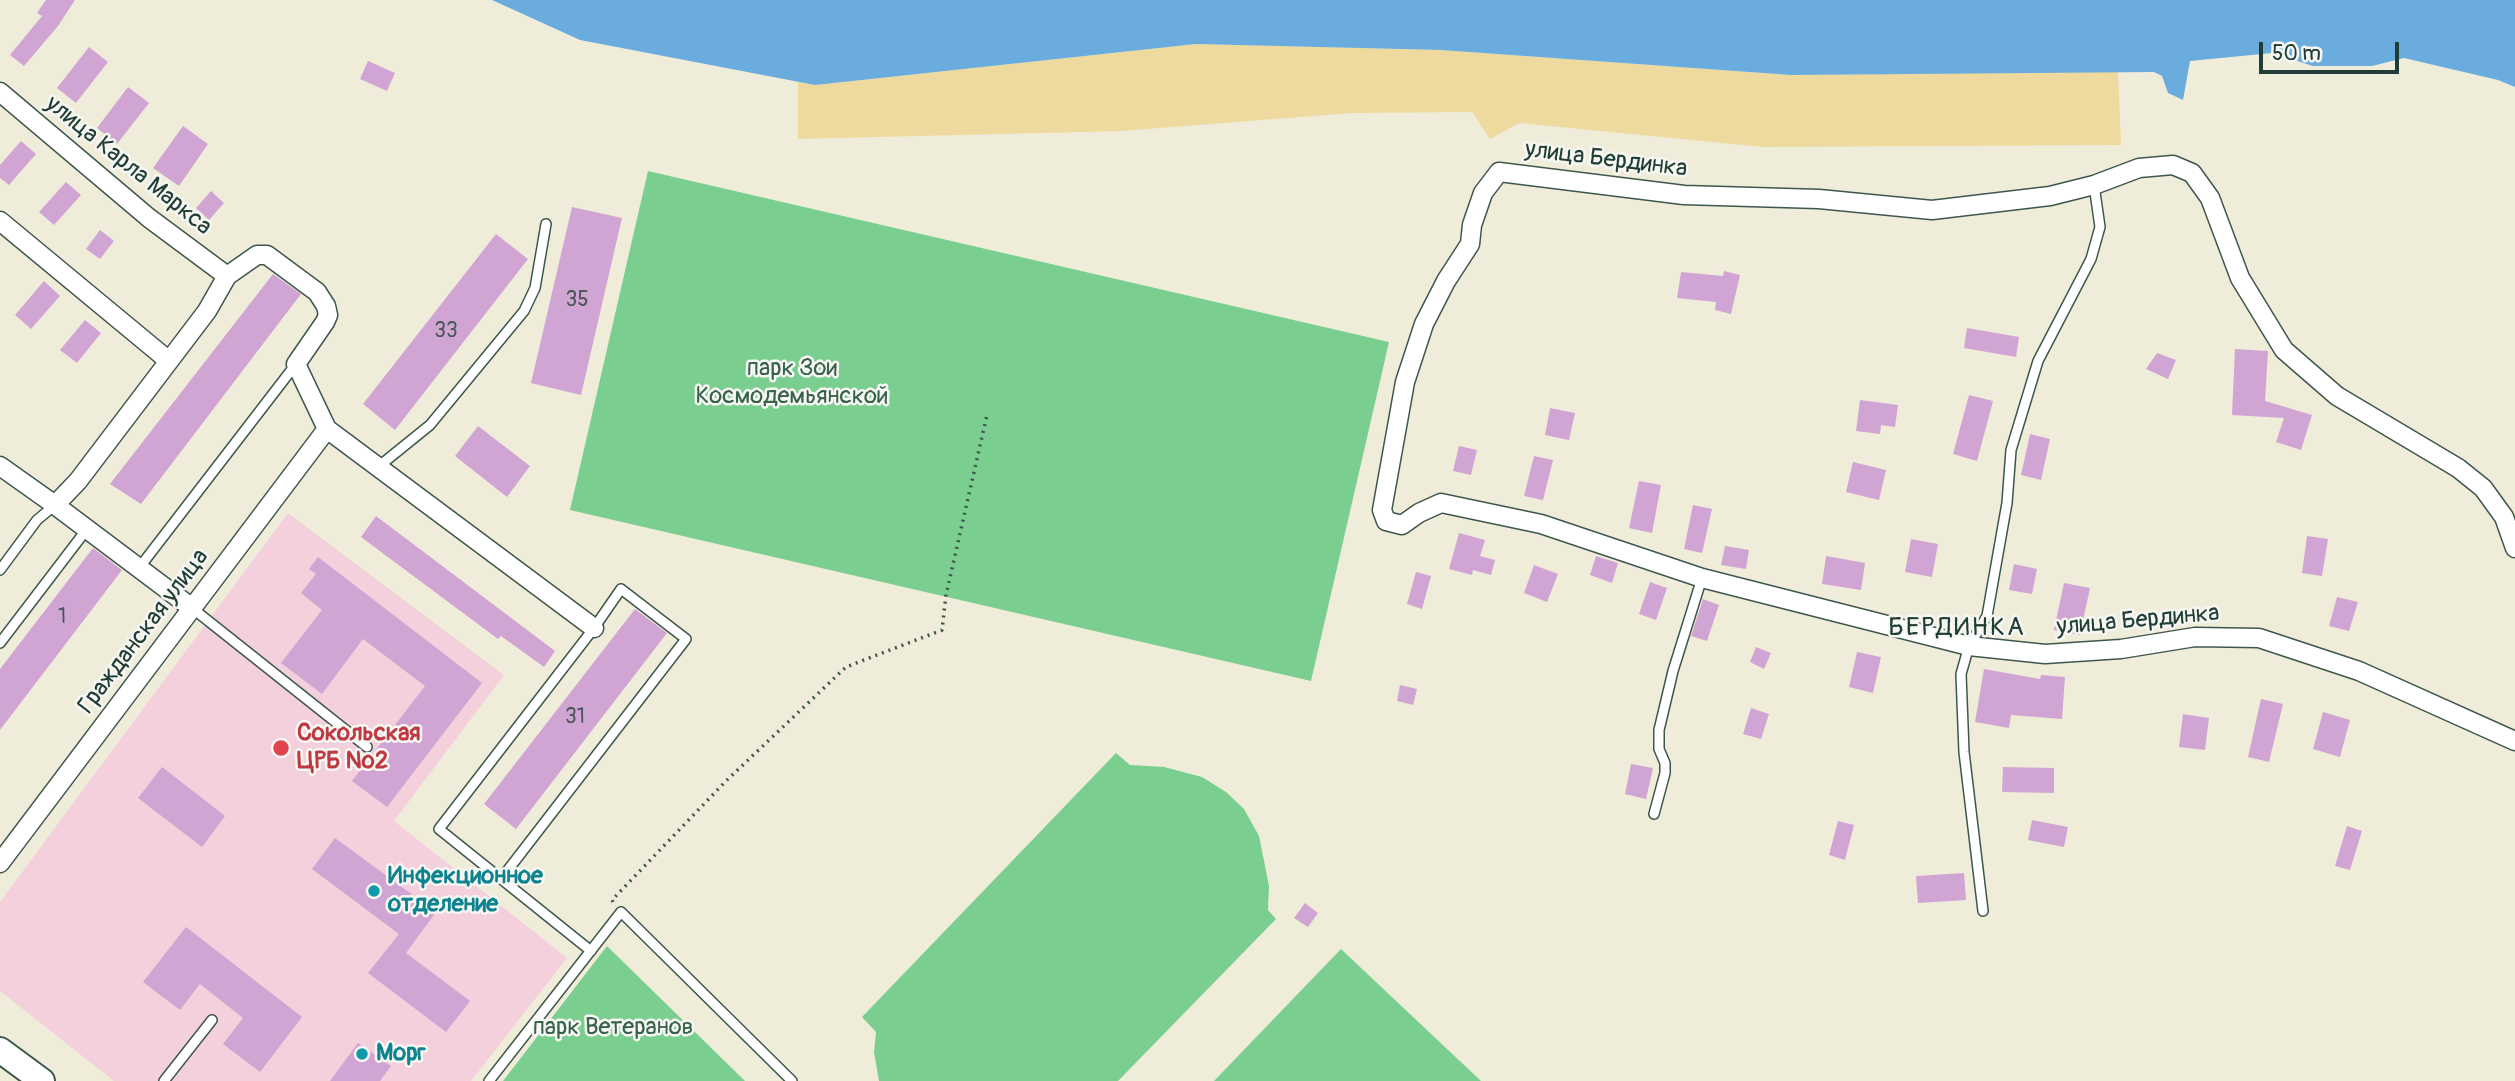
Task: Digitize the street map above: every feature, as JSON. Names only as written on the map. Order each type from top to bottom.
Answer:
[{"type":"main road","points":[[0,1050],[42,1081]]},
{"type":"street","name":"улица Карла Маркса","points":[[0,92],[149,218],[227,276]]},
{"type":"street","name":"улица Бердинка","points":[[2515,548],[2504,517],[2483,488],[2458,468],[2337,396],[2284,350],[2240,278],[2210,198],[2192,173],[2173,165],[2139,168],[2094,185],[2050,196],[1932,210],[1819,200],[1684,195],[1499,172],[1483,193],[1472,225],[1470,244],[1446,281],[1424,324],[1405,382],[1382,510],[1386,521],[1402,525],[1441,503],[1541,524],[1702,578],[1969,646],[2045,654],[2121,649],[2195,637],[2259,638],[2359,671],[2515,741]]},
{"type":"street","points":[[0,221],[169,361]]},
{"type":"street","points":[[55,505],[78,481],[207,311],[227,276],[247,260],[257,255],[267,255],[323,299],[328,315],[296,363],[327,429],[594,628]]},
{"type":"street","name":"Гражданская улица","points":[[1,860],[327,429]]},
{"type":"street","points":[[0,466],[192,608]]},
{"type":"lane","points":[[1983,911],[1964,752],[1961,674],[1969,646],[1987,616],[2007,503],[2011,450],[2034,374],[2091,259],[2100,227],[2094,185]]},
{"type":"lane","points":[[378,467],[430,425],[524,311],[535,288],[546,224]]},
{"type":"lane","points":[[139,568],[296,363]]},
{"type":"lane","points":[[0,570],[37,520],[55,505]]},
{"type":"lane","points":[[0,643],[87,529]]},
{"type":"lane","points":[[1654,814],[1666,768],[1660,749],[1660,730],[1673,671],[1702,578]]},
{"type":"lane","points":[[501,879],[686,639],[621,589],[439,829],[501,879],[591,951]]},
{"type":"lane","points":[[192,608],[367,747]]},
{"type":"lane","points":[[489,1081],[621,912],[792,1081]]},
{"type":"lane","points":[[164,1081],[212,1020]]},
{"type":"path","points":[[621,912],[612,900],[726,782],[846,667],[942,630],[946,596],[987,415]]},
{"type":"shaded area","name":"Сокольская ЦРБ №2","points":[[288,513],[504,675],[394,821],[567,958],[471,1081],[114,1081],[0,991],[0,902]]},
{"type":"green space","name":"парк Зои Космодемьянской","points":[[648,171],[1389,342],[1311,681],[570,510]]},
{"type":"green space","points":[[1116,753],[1130,765],[1164,767],[1202,777],[1226,792],[1244,809],[1259,836],[1269,886],[1268,910],[1276,919],[1118,1081],[879,1081],[874,1052],[876,1032],[862,1017]]},
{"type":"green space","name":"парк Ветеранов","points":[[607,946],[745,1081],[503,1081]]},
{"type":"green space","points":[[1341,949],[1481,1081],[1214,1081]]},
{"type":"sand","points":[[1196,44],[1441,50],[1791,75],[2118,71],[2121,145],[1763,147],[1519,123],[1490,139],[1472,112],[1351,113],[1121,131],[798,139],[798,82],[815,85]]},
{"type":"water","points":[[492,0],[2515,0],[2515,87],[2498,80],[2404,58],[2372,66],[2313,66],[2272,53],[2190,61],[2183,100],[2168,93],[2162,76],[2154,72],[1791,75],[1441,50],[1196,44],[815,85],[580,40]]},
{"type":"building","points":[[46,0],[75,0],[58,26],[24,66],[10,55],[42,16],[37,13]]},
{"type":"building","points":[[89,47],[108,62],[76,103],[57,88]]},
{"type":"building","points":[[368,61],[395,73],[387,91],[360,79]]},
{"type":"building","points":[[128,87],[149,103],[117,144],[97,128]]},
{"type":"building","points":[[183,126],[208,144],[179,186],[153,168]]},
{"type":"building","points":[[21,141],[36,154],[9,185],[0,178],[0,165]]},
{"type":"building","points":[[66,182],[81,195],[54,225],[39,212]]},
{"type":"building","points":[[211,191],[224,203],[209,220],[196,208]]},
{"type":"building","points":[[572,207],[622,218],[581,395],[531,383]]},
{"type":"building","points":[[100,230],[114,241],[100,259],[86,249]]},
{"type":"building","points":[[496,234],[528,259],[395,430],[363,404]]},
{"type":"building","points":[[1724,271],[1740,275],[1731,314],[1715,310],[1716,302],[1677,298],[1681,272],[1723,276]]},
{"type":"building","points":[[273,274],[301,294],[141,504],[110,484]]},
{"type":"building","points":[[44,281],[60,296],[31,329],[15,315]]},
{"type":"building","points":[[85,320],[101,333],[77,363],[60,350]]},
{"type":"building","points":[[1967,328],[2019,337],[2016,357],[1964,348]]},
{"type":"building","points":[[2235,349],[2268,351],[2265,401],[2312,415],[2301,450],[2276,442],[2284,418],[2232,415]]},
{"type":"building","points":[[2157,353],[2176,360],[2168,379],[2146,369]]},
{"type":"building","points":[[1969,395],[1993,401],[1977,461],[1953,454]]},
{"type":"building","points":[[1860,400],[1898,405],[1895,427],[1881,425],[1880,434],[1856,431]]},
{"type":"building","points":[[1550,408],[1575,413],[1569,440],[1545,435]]},
{"type":"building","points":[[478,426],[530,466],[507,497],[455,456]]},
{"type":"building","points":[[2030,434],[2050,439],[2041,480],[2021,475]]},
{"type":"building","points":[[1459,446],[1477,450],[1471,475],[1453,471]]},
{"type":"building","points":[[1534,456],[1553,460],[1543,500],[1524,496]]},
{"type":"building","points":[[1853,462],[1886,470],[1879,500],[1846,492]]},
{"type":"building","points":[[1639,481],[1661,485],[1652,533],[1629,528]]},
{"type":"building","points":[[1693,505],[1712,509],[1702,553],[1684,549]]},
{"type":"building","points":[[376,516],[555,651],[544,667],[501,636],[498,639],[361,537]]},
{"type":"building","points":[[1459,533],[1485,540],[1480,556],[1495,560],[1491,575],[1473,570],[1472,575],[1449,569]]},
{"type":"building","points":[[2307,536],[2328,539],[2322,576],[2302,573]]},
{"type":"building","points":[[1911,539],[1938,544],[1932,577],[1905,572]]},
{"type":"building","points":[[1725,546],[1749,550],[1746,569],[1721,565]]},
{"type":"building","points":[[93,548],[122,570],[0,730],[0,669]]},
{"type":"building","points":[[1596,556],[1618,563],[1612,583],[1590,575]]},
{"type":"building","points":[[1826,556],[1865,563],[1861,590],[1822,584]]},
{"type":"building","points":[[318,557],[482,683],[387,807],[352,781],[425,686],[363,639],[322,694],[281,663],[322,610],[301,593],[316,574],[309,569]]},
{"type":"building","points":[[2014,564],[2037,569],[2032,594],[2009,590]]},
{"type":"building","points":[[1534,565],[1558,574],[1547,602],[1524,593]]},
{"type":"building","points":[[1416,572],[1431,576],[1422,609],[1407,604]]},
{"type":"building","points":[[1650,582],[1667,588],[1656,620],[1639,614]]},
{"type":"building","points":[[2064,583],[2090,588],[2080,635],[2054,630]]},
{"type":"building","points":[[2337,597],[2358,602],[2349,631],[2329,626]]},
{"type":"building","points":[[1703,599],[1719,605],[1707,641],[1691,636]]},
{"type":"building","points":[[635,609],[667,633],[516,829],[484,804]]},
{"type":"building","points":[[1756,647],[1771,653],[1764,669],[1750,662]]},
{"type":"building","points":[[1857,652],[1881,657],[1873,693],[1849,687]]},
{"type":"building","points":[[1984,669],[2040,679],[2041,675],[2065,677],[2062,719],[2011,715],[2009,728],[1975,722]]},
{"type":"building","points":[[1400,685],[1417,689],[1413,705],[1397,701]]},
{"type":"building","points":[[2261,699],[2283,704],[2269,762],[2248,757]]},
{"type":"building","points":[[1751,708],[1769,714],[1761,739],[1743,734]]},
{"type":"building","points":[[2323,712],[2350,720],[2340,757],[2313,749]]},
{"type":"building","points":[[2183,714],[2209,718],[2205,750],[2179,747]]},
{"type":"building","points":[[1631,764],[1653,768],[1646,799],[1625,794]]},
{"type":"building","points":[[162,767],[225,816],[202,847],[138,798]]},
{"type":"building","points":[[2003,767],[2054,768],[2054,793],[2002,792]]},
{"type":"building","points":[[2032,820],[2068,827],[2064,847],[2028,840]]},
{"type":"building","points":[[1838,821],[1854,825],[1845,860],[1829,855]]},
{"type":"building","points":[[2347,826],[2362,831],[2350,870],[2335,866]]},
{"type":"building","points":[[335,838],[436,912],[406,953],[470,1001],[446,1032],[368,973],[399,934],[312,869]]},
{"type":"building","points":[[1964,873],[1966,900],[1918,903],[1916,876]]},
{"type":"building","points":[[1305,903],[1318,913],[1308,927],[1294,918]]},
{"type":"building","points":[[186,927],[302,1017],[260,1072],[223,1044],[243,1018],[200,984],[180,1010],[143,982]]},
{"type":"building","name":"Морг","points":[[358,1043],[391,1066],[380,1081],[330,1081]]},
{"type":"place","name":"Сокольская ЦРБ №2","points":[[281,748]]},
{"type":"place","name":"Инфекционное отделение","points":[[374,891]]},
{"type":"place","name":"Морг","points":[[362,1054]]},
{"type":"district","name":"БЕРДИНКА","points":[[1957,628]]}]
